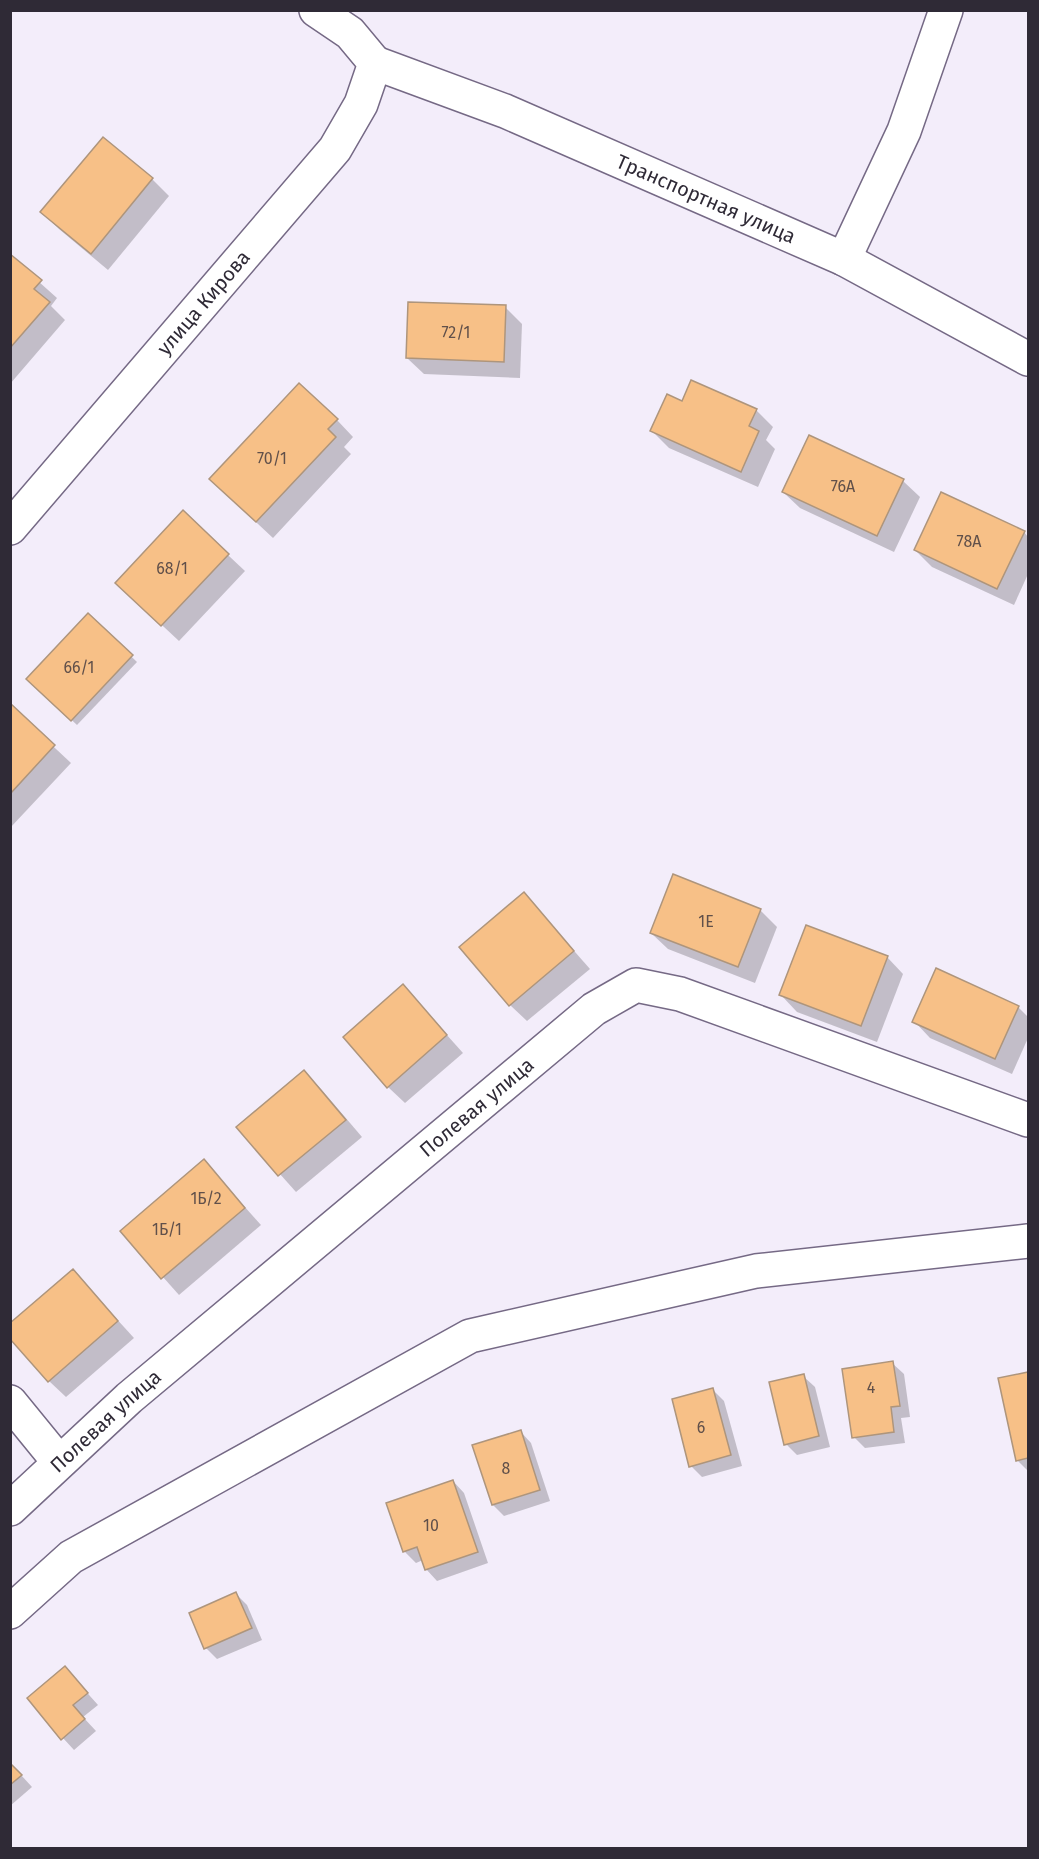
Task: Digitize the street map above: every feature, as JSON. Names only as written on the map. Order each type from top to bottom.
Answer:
[{"type":"street","points":[[316,10],[350,33],[375,63]]},
{"type":"street","points":[[844,259],[904,131],[946,10]]},
{"type":"street","name":"Транспортная улица","points":[[375,63],[505,111],[844,259],[1029,359]]},
{"type":"street","name":"улица Кирова","points":[[10,528],[334,149],[361,104],[375,63]]},
{"type":"street","name":"Полевая улица","points":[[10,1509],[129,1398],[594,1009],[636,985],[680,994],[1029,1120]]},
{"type":"street","points":[[10,1612],[71,1557],[470,1336],[756,1271],[1029,1241]]},
{"type":"street","points":[[10,1402],[59,1462]]},
{"type":"building","points":[[103,137],[153,178],[91,254],[40,212]]},
{"type":"building","points":[[10,254],[42,280],[34,289],[50,302],[10,348]]},
{"type":"building","points":[[408,302],[506,305],[504,362],[406,358]]},
{"type":"building","points":[[691,380],[757,409],[749,426],[759,431],[741,472],[650,431],[667,394],[682,401]]},
{"type":"building","points":[[299,383],[338,419],[328,429],[336,437],[256,522],[209,479]]},
{"type":"building","points":[[809,435],[904,479],[877,536],[782,492]]},
{"type":"building","points":[[941,492],[1025,531],[997,589],[914,550]]},
{"type":"building","points":[[183,510],[229,554],[161,626],[115,583]]},
{"type":"building","points":[[88,613],[133,655],[71,721],[26,679]]},
{"type":"building","points":[[10,703],[55,745],[10,794]]},
{"type":"building","points":[[673,874],[761,909],[738,967],[650,933]]},
{"type":"building","points":[[524,892],[574,951],[509,1006],[459,947]]},
{"type":"building","points":[[806,925],[888,956],[861,1026],[779,995]]},
{"type":"building","points":[[936,968],[1019,1006],[995,1059],[912,1022]]},
{"type":"building","points":[[403,984],[447,1035],[387,1088],[343,1037]]},
{"type":"building","points":[[304,1070],[346,1120],[278,1176],[236,1127]]},
{"type":"building","points":[[204,1159],[245,1208],[161,1279],[120,1231]]},
{"type":"building","points":[[73,1269],[118,1321],[48,1382],[10,1339],[10,1323]]},
{"type":"building","points":[[893,1361],[900,1406],[891,1407],[894,1432],[852,1438],[842,1369]]},
{"type":"building","points":[[1028,1372],[1028,1458],[1016,1461],[998,1378]]},
{"type":"building","points":[[804,1374],[819,1436],[784,1445],[769,1382]]},
{"type":"building","points":[[713,1388],[731,1455],[689,1467],[672,1399]]},
{"type":"building","points":[[521,1430],[540,1490],[492,1505],[472,1445]]},
{"type":"building","points":[[453,1480],[478,1552],[425,1570],[417,1547],[403,1552],[386,1503]]},
{"type":"building","points":[[236,1592],[252,1628],[204,1649],[189,1613]]},
{"type":"building","points":[[65,1666],[88,1693],[73,1705],[85,1719],[61,1740],[27,1698]]},
{"type":"building","points":[[10,1763],[22,1775],[10,1785]]}]
